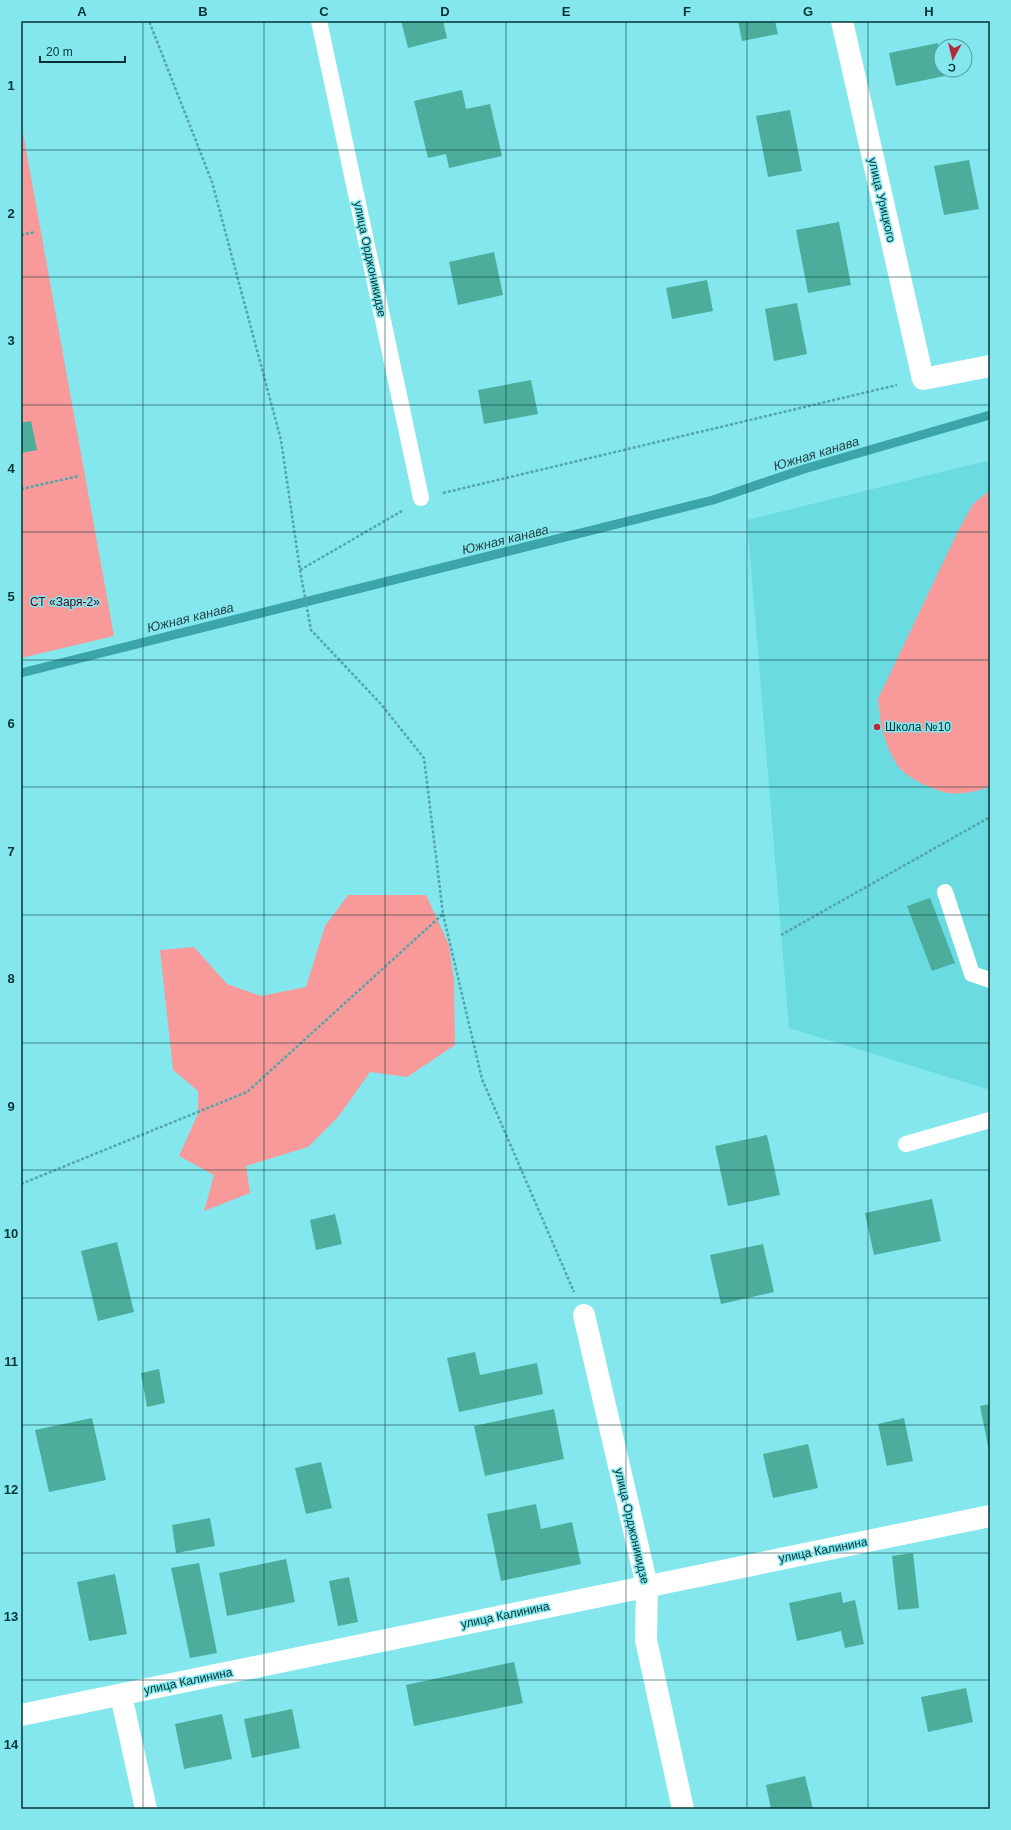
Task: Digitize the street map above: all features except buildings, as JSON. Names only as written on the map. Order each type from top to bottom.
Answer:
[{"type":"street","name":"улица Урицкого","points":[[842,21],[923,380]]},
{"type":"street","points":[[923,380],[990,366]]},
{"type":"street","name":"улица Орджоникидзе","points":[[584,1315],[647,1586],[646,1640],[683,1809]]},
{"type":"street","name":"улица Калинина","points":[[21,1715],[990,1516]]},
{"type":"street","points":[[121,1695],[146,1809]]},
{"type":"lane","name":"улица Орджоникидзе","points":[[319,21],[421,498]]},
{"type":"lane","points":[[944,892],[972,974],[990,980]]},
{"type":"lane","points":[[906,1144],[990,1120]]},
{"type":"path","points":[[149,21],[212,182],[281,440],[300,570],[311,630],[380,703],[424,758],[443,914],[482,1079],[584,1315]]},
{"type":"path","points":[[21,235],[35,232]]},
{"type":"path","points":[[300,570],[421,500],[421,498],[923,380]]},
{"type":"path","points":[[21,489],[79,476]]},
{"type":"path","points":[[781,935],[990,817]]},
{"type":"path","points":[[21,1184],[247,1092],[443,914]]},
{"type":"shaded area","name":"Школа №10","points":[[990,460],[990,1090],[789,1028],[747,520]]},
{"type":"green space","name":"СТ «Заря-2»","points":[[21,122],[114,636],[21,658]]},
{"type":"green space","points":[[990,490],[990,786],[970,792],[948,793],[921,783],[907,775],[898,766],[886,742],[880,717],[878,699],[957,533],[973,504]]},
{"type":"green space","points":[[348,895],[426,895],[449,945],[454,981],[455,1045],[407,1077],[370,1072],[338,1117],[308,1147],[246,1166],[250,1193],[204,1211],[214,1175],[179,1156],[198,1114],[198,1091],[173,1070],[160,950],[194,947],[227,984],[261,996],[306,987],[325,926]]},
{"type":"waterway","name":"Южная канава","points":[[21,673],[713,500],[804,469],[990,415]]},
{"type":"place","name":"Школа №10","points":[[877,727]]}]
